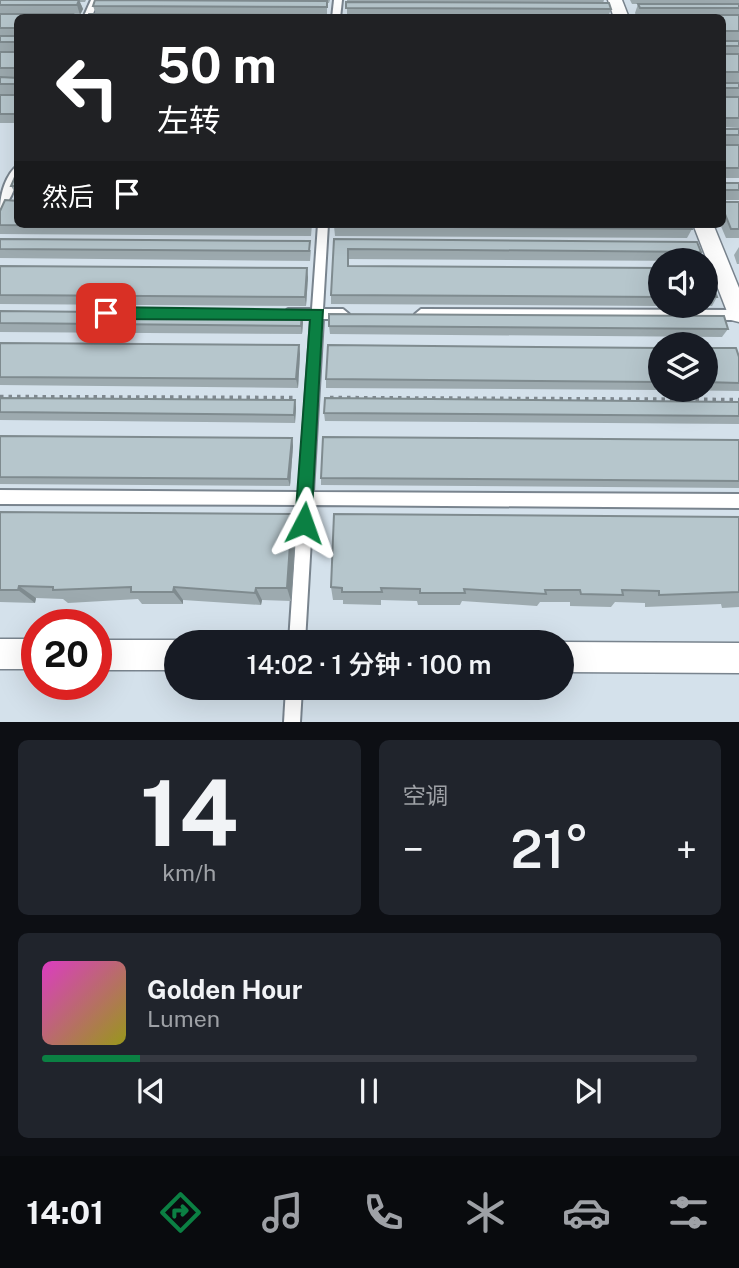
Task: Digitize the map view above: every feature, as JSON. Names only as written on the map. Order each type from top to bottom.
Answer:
[{"type":"street","points":[[706,228],[739,315]]},
{"type":"street","points":[[0,654],[21,654]]},
{"type":"street","points":[[112,655],[164,655]]},
{"type":"street","points":[[574,657],[739,658]]},
{"type":"lane","points":[[0,205],[14,175]]},
{"type":"lane","points":[[298,630],[323,228]]},
{"type":"lane","points":[[276,314],[359,314]]},
{"type":"lane","points":[[413,314],[739,315]]},
{"type":"lane","points":[[0,497],[739,501]]},
{"type":"lane","points":[[292,722],[293,700]]},
{"type":"path","points":[[0,397],[739,400]]},
{"type":"building","points":[[0,0],[79,0],[77,5],[0,5]]},
{"type":"building","points":[[95,0],[327,1],[327,7],[93,6]]},
{"type":"building","points":[[346,2],[609,3],[611,9],[346,8]]},
{"type":"building","points":[[638,4],[739,4],[739,8],[640,8]]},
{"type":"building","points":[[0,14],[14,14],[14,28],[0,28]]},
{"type":"building","points":[[726,15],[739,15],[739,31],[726,31]]},
{"type":"building","points":[[0,36],[14,36],[14,42],[0,42]]},
{"type":"building","points":[[726,41],[739,41],[739,46],[726,46]]},
{"type":"building","points":[[0,52],[14,52],[14,68],[0,68]]},
{"type":"building","points":[[726,54],[739,54],[739,72],[726,72]]},
{"type":"building","points":[[0,77],[14,78],[14,84],[0,84]]},
{"type":"building","points":[[726,83],[739,83],[739,88],[726,88]]},
{"type":"building","points":[[0,95],[14,95],[14,114],[0,114]]},
{"type":"building","points":[[726,97],[739,97],[739,118],[726,118]]},
{"type":"building","points":[[726,129],[739,129],[739,135],[726,135]]},
{"type":"building","points":[[726,145],[739,145],[739,168],[726,168]]},
{"type":"building","points":[[726,183],[739,183],[739,190],[726,190]]},
{"type":"building","points":[[5,200],[14,201],[14,225],[0,225],[0,211]]},
{"type":"building","points":[[726,202],[739,202],[739,229],[731,229],[726,216]]},
{"type":"building","points":[[573,228],[692,228],[692,229]]},
{"type":"building","points":[[0,239],[310,241],[309,251],[0,249]]},
{"type":"building","points":[[334,239],[697,242],[699,248],[648,248],[648,252],[348,249],[348,266],[648,268],[648,297],[331,295]]},
{"type":"building","points":[[0,266],[307,268],[305,297],[0,295]]},
{"type":"building","points":[[0,311],[302,314],[301,326],[0,323]]},
{"type":"building","points":[[329,314],[648,316],[648,318],[724,316],[728,329],[329,326]]},
{"type":"building","points":[[0,343],[299,345],[296,379],[0,377]]},
{"type":"building","points":[[328,345],[648,348],[648,382],[326,379]]},
{"type":"building","points":[[718,348],[736,348],[739,357],[739,383],[718,382]]},
{"type":"building","points":[[0,398],[295,400],[294,415],[0,412]]},
{"type":"building","points":[[325,398],[739,402],[739,416],[324,413]]},
{"type":"building","points":[[0,436],[292,438],[288,479],[0,477]]},
{"type":"building","points":[[323,437],[739,440],[739,481],[321,478]]},
{"type":"building","points":[[0,512],[292,514],[287,588],[256,588],[255,593],[174,587],[173,592],[131,592],[131,587],[53,590],[53,587],[19,586],[18,590],[0,590]]},
{"type":"building","points":[[334,514],[739,517],[739,592],[659,595],[659,591],[622,590],[623,595],[581,594],[580,590],[545,590],[546,594],[464,589],[465,593],[420,593],[420,589],[381,588],[382,592],[342,592],[342,588],[331,587]]},
{"type":"route","points":[[106,313],[318,314],[304,523]]}]
